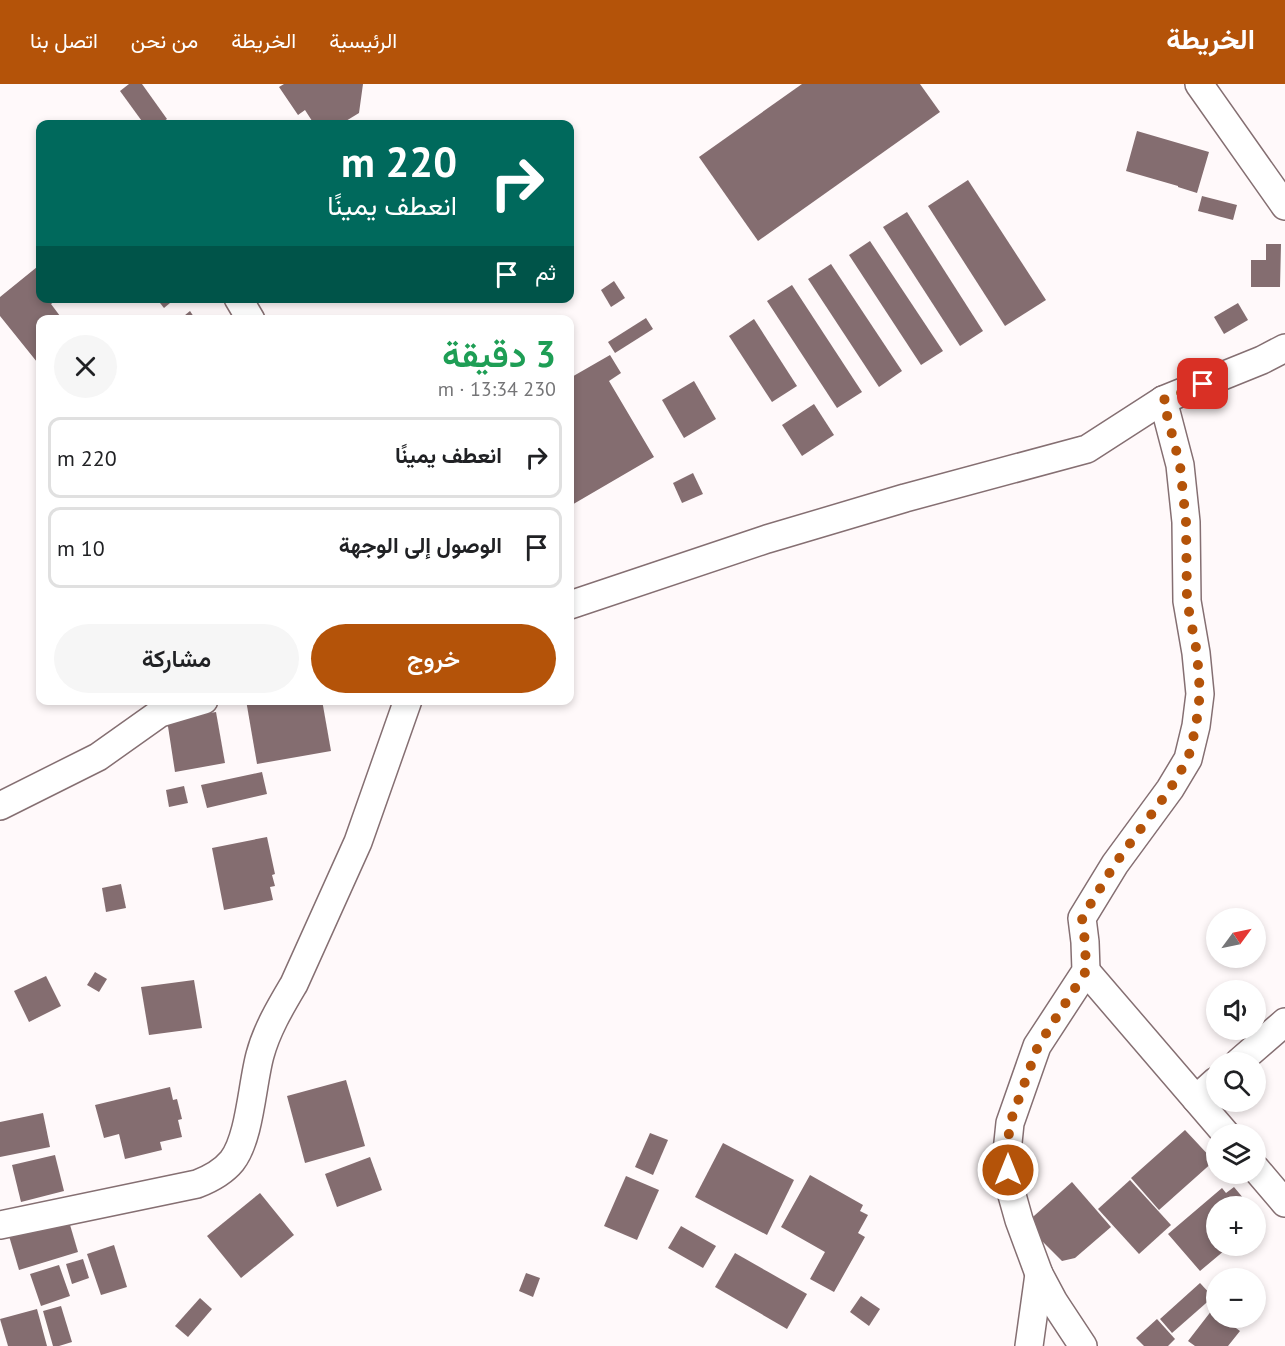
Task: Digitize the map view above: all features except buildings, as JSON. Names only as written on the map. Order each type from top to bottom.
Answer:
[{"type":"street","points":[[1199,84],[1285,206]]},
{"type":"street","points":[[574,604],[767,539],[905,498],[1087,449],[1163,400],[1262,360],[1285,348]]},
{"type":"street","points":[[1083,1346],[1054,1302],[1039,1274],[1019,1221],[1010,1188],[1007,1152],[1010,1123],[1038,1046],[1086,971],[1082,918],[1115,864],[1170,789],[1188,759],[1196,726],[1200,693],[1197,653],[1187,601],[1186,522],[1180,465],[1163,400]]},
{"type":"street","points":[[0,806],[98,757],[160,713],[187,705]]},
{"type":"street","points":[[0,1225],[197,1184],[211,1178],[231,1162],[241,1143],[260,1054],[267,1035],[294,984],[358,842],[406,705]]},
{"type":"street","points":[[1086,971],[1217,1124]]},
{"type":"street","points":[[1250,1052],[1285,1022]]},
{"type":"street","points":[[1196,1099],[1206,1090]]},
{"type":"street","points":[[1266,1181],[1285,1203]]},
{"type":"street","points":[[1029,1346],[1039,1274]]},
{"type":"route","points":[[1008,1170],[1010,1123],[1022,1086],[1038,1046],[1086,971],[1082,918],[1115,864],[1170,789],[1188,759],[1196,726],[1200,693],[1197,653],[1187,601],[1186,522],[1180,465],[1163,400],[1203,384]]}]
